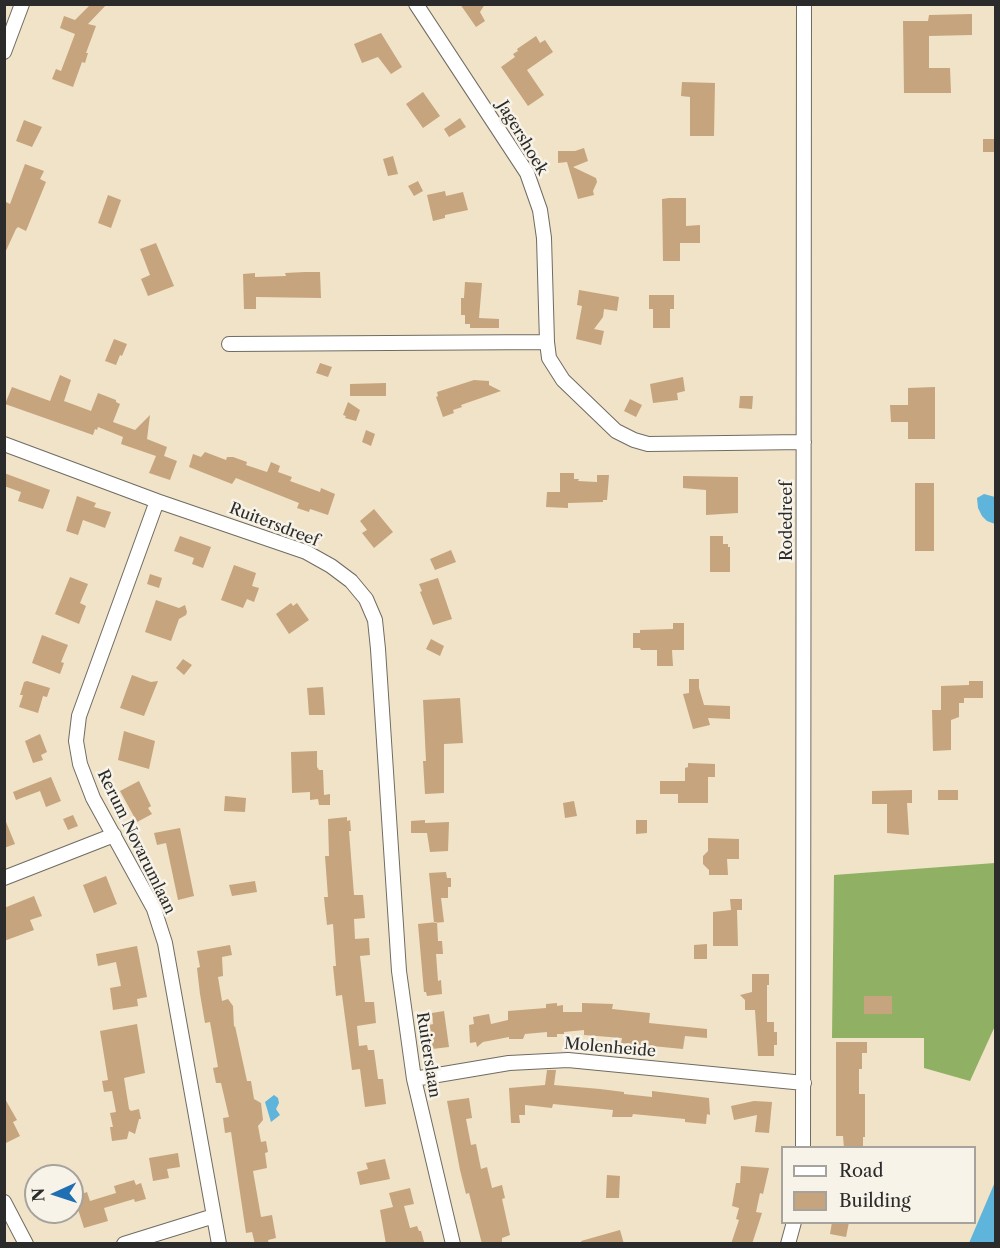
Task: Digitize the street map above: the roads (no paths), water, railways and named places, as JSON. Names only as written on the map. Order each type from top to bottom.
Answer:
[{"type":"street","points":[[4,52],[22,4]]},
{"type":"street","name":"Jagershoek","points":[[416,4],[527,172],[542,219],[549,358],[563,380],[616,431],[648,444],[804,442]]},
{"type":"street","name":"Rodedreef","points":[[803,1146],[804,4]]},
{"type":"street","points":[[229,345],[547,342]]},
{"type":"street","name":"Ruitersdreef","points":[[4,444],[157,501],[306,552],[351,581],[366,599],[375,620],[391,869]]},
{"type":"street","name":"Rerum Novarumlaan","points":[[157,501],[79,716],[76,741],[80,764],[93,798],[154,909],[165,943],[219,1244]]},
{"type":"street","points":[[4,878],[114,835]]},
{"type":"street","name":"Ruiterslaan","points":[[391,869],[399,971],[414,1079],[453,1244]]},
{"type":"street","name":"Molenheide","points":[[414,1079],[509,1063],[568,1060],[804,1083]]},
{"type":"street","points":[[4,1202],[26,1244]]},
{"type":"street","points":[[124,1244],[214,1216]]},
{"type":"street","points":[[788,1244],[793,1224]]},
{"type":"water","points":[[984,494],[995,497],[995,524],[987,521],[978,508],[977,498]]},
{"type":"water","points":[[274,1095],[278,1098],[279,1103],[276,1109],[280,1115],[271,1122],[265,1102]]},
{"type":"water","points":[[995,1182],[995,1243],[969,1243]]}]
